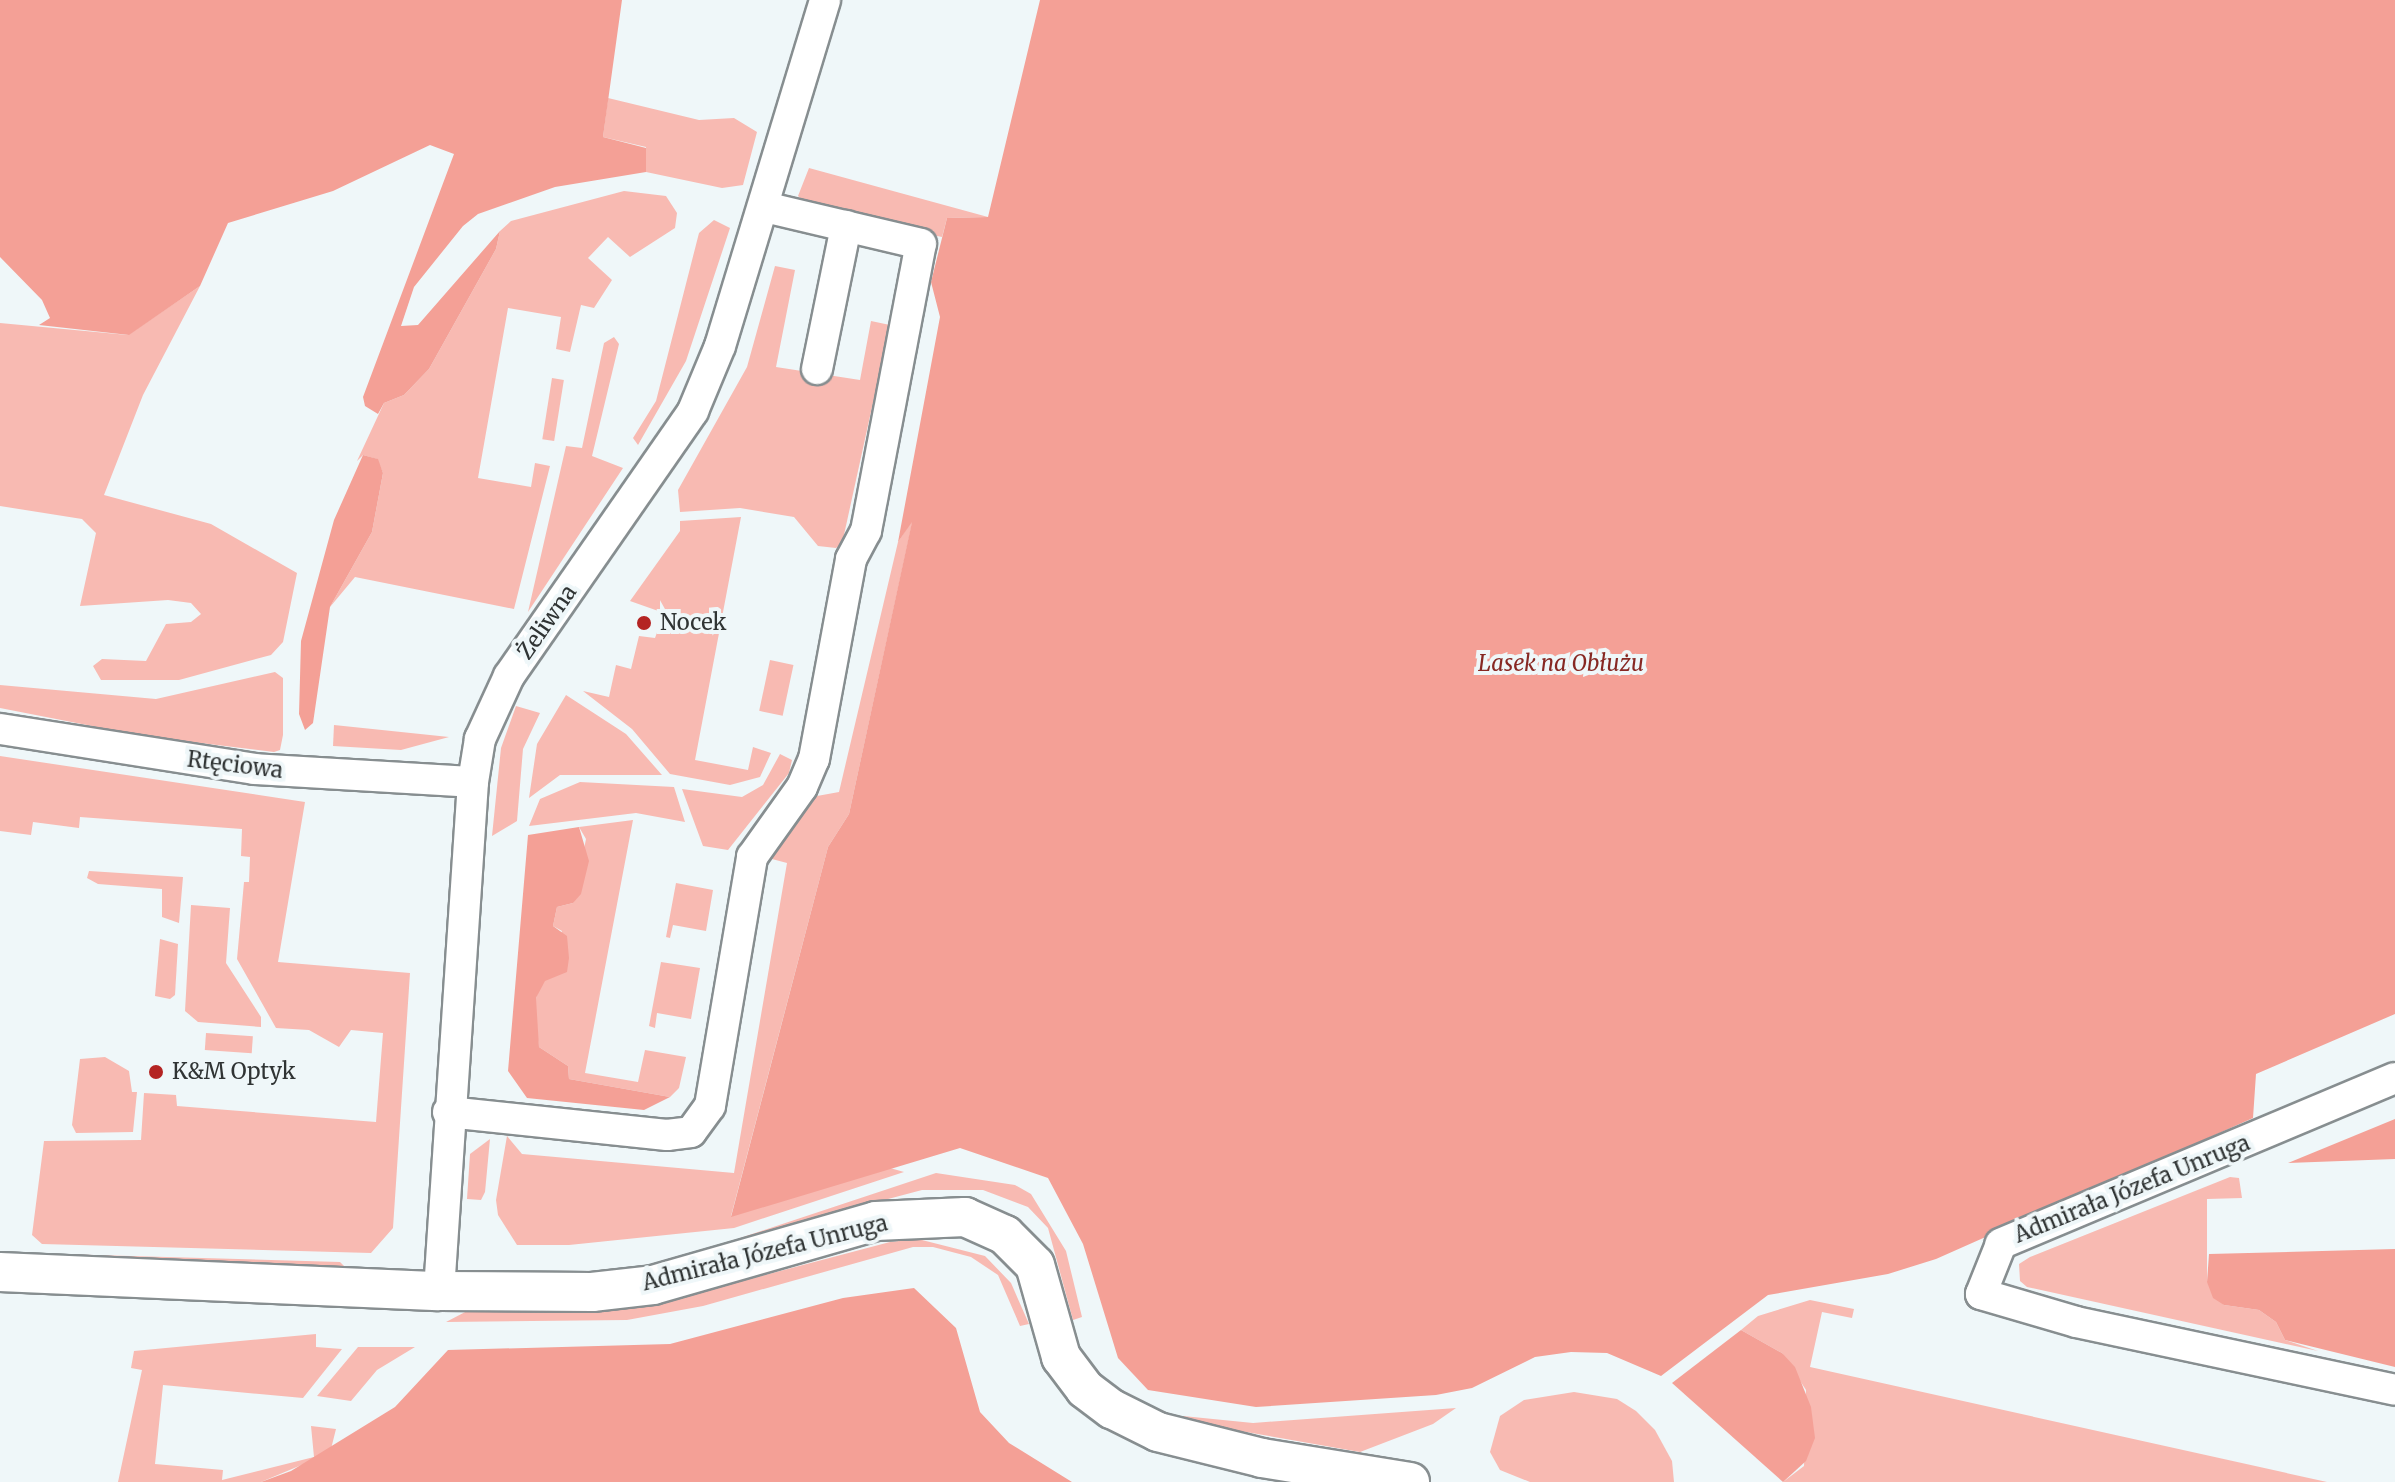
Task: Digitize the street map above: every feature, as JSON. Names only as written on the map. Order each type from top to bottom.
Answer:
[{"type":"street","name":"Żeliwna","points":[[439,1291],[448,1112],[473,782],[480,739],[509,676],[693,411],[720,346],[825,0]]},
{"type":"street","points":[[448,1112],[667,1135],[691,1132],[710,1106],[752,857],[802,787],[814,759],[851,559],[866,531],[921,244],[764,207]]},
{"type":"street","points":[[817,369],[846,226]]},
{"type":"street","name":"Rtęciowa","points":[[0,729],[254,769],[473,782]]},
{"type":"street","name":"Admirała Józefa Unruga","points":[[2395,1078],[2001,1244],[1981,1294],[2076,1322],[2395,1390]]},
{"type":"street","name":"Admirała Józefa Unruga","points":[[0,1272],[439,1291],[592,1292],[653,1285],[876,1221],[965,1217],[1005,1235],[1035,1265],[1061,1357],[1085,1389],[1112,1409],[1158,1432],[1262,1458],[1410,1482]]},
{"type":"shaded area","points":[[608,98],[699,120],[734,118],[757,132],[743,185],[722,188],[646,172],[646,147],[603,137]]},
{"type":"shaded area","points":[[809,168],[988,217],[947,218],[942,237],[815,211],[798,196]]},
{"type":"shaded area","points":[[624,191],[666,196],[677,213],[675,228],[630,257],[608,237],[588,258],[612,280],[594,308],[581,305],[570,352],[556,349],[561,317],[508,308],[478,478],[531,487],[535,463],[550,466],[514,609],[355,577],[330,607],[372,532],[383,473],[377,459],[363,455],[357,461],[384,403],[404,395],[429,369],[496,249],[500,231],[511,221]]},
{"type":"shaded area","points":[[714,220],[730,228],[686,361],[638,445],[633,438],[656,401],[699,233]]},
{"type":"shaded area","points":[[775,266],[795,270],[776,367],[860,380],[871,321],[890,325],[842,544],[836,548],[818,546],[794,517],[740,508],[680,512],[678,490],[747,367]]},
{"type":"shaded area","points":[[200,286],[143,395],[104,495],[211,524],[297,573],[283,642],[271,655],[179,680],[101,680],[93,666],[102,659],[146,661],[166,624],[191,622],[201,614],[191,603],[168,600],[80,606],[96,533],[82,519],[0,506],[0,323],[128,335]]},
{"type":"shaded area","points":[[614,337],[619,344],[592,456],[623,468],[528,612],[566,446],[582,448],[604,343]]},
{"type":"shaded area","points":[[552,378],[564,380],[554,441],[542,439]]},
{"type":"shaded area","points":[[741,517],[695,760],[748,770],[753,747],[771,753],[760,777],[730,785],[670,774],[632,729],[583,691],[609,697],[616,665],[631,669],[639,636],[655,638],[664,613],[630,601],[680,531],[680,521]]},
{"type":"shaded area","points":[[913,519],[849,814],[828,847],[731,1216],[890,1168],[904,1172],[734,1228],[569,1245],[517,1245],[498,1215],[496,1200],[507,1136],[522,1154],[734,1173],[787,863],[772,859],[774,852],[817,796],[839,792],[898,542]]},
{"type":"shaded area","points":[[770,660],[793,665],[783,716],[759,711]]},
{"type":"shaded area","points":[[275,672],[283,678],[283,735],[280,750],[274,752],[143,736],[0,708],[0,685],[156,699]]},
{"type":"shaded area","points":[[566,695],[626,734],[662,775],[560,775],[529,798],[537,744]]},
{"type":"shaded area","points":[[516,706],[540,713],[523,749],[517,821],[492,836],[501,748]]},
{"type":"shaded area","points":[[334,725],[449,737],[401,750],[333,746]]},
{"type":"shaded area","points":[[780,754],[792,760],[789,773],[728,850],[703,846],[682,789],[742,797],[763,785]]},
{"type":"shaded area","points":[[0,756],[305,802],[278,962],[410,973],[393,1228],[371,1253],[42,1244],[32,1235],[44,1141],[141,1140],[144,1093],[176,1095],[177,1106],[376,1122],[383,1033],[351,1030],[339,1047],[309,1030],[276,1028],[237,959],[244,882],[249,882],[250,857],[241,856],[242,829],[80,817],[79,828],[33,822],[31,835],[0,831]]},
{"type":"shaded area","points":[[580,782],[674,787],[685,822],[636,813],[529,826],[540,799]]},
{"type":"shaded area","points":[[633,820],[585,1073],[638,1082],[645,1050],[686,1057],[679,1088],[670,1097],[569,1079],[568,1066],[539,1047],[535,1019],[536,998],[562,931],[553,926],[557,907],[573,903],[586,839],[579,827]]},
{"type":"shaded area","points":[[89,871],[183,877],[179,923],[162,917],[162,889],[98,884],[87,878]]},
{"type":"shaded area","points":[[676,883],[713,890],[706,931],[673,925],[670,938],[666,937]]},
{"type":"shaded area","points":[[191,905],[230,908],[226,963],[261,1017],[261,1027],[198,1022],[185,1011]]},
{"type":"shaded area","points":[[160,939],[178,944],[175,995],[170,999],[155,996]]},
{"type":"shaded area","points":[[661,962],[700,968],[691,1019],[657,1013],[655,1028],[649,1026]]},
{"type":"shaded area","points":[[206,1033],[253,1036],[252,1053],[205,1050]]},
{"type":"shaded area","points":[[105,1057],[129,1071],[132,1092],[137,1092],[133,1132],[76,1133],[72,1125],[80,1059]]},
{"type":"shaded area","points":[[490,1139],[485,1192],[481,1200],[467,1199],[470,1154]]},
{"type":"shaded area","points":[[936,1173],[1015,1185],[1031,1194],[1066,1251],[1082,1317],[1073,1320],[1048,1228],[1028,1207],[983,1190],[922,1190],[737,1239]]},
{"type":"shaded area","points":[[2230,1177],[2239,1178],[2242,1198],[2207,1199],[2207,1281],[2224,1305],[2259,1310],[2276,1322],[2285,1340],[2318,1351],[2027,1287],[2020,1281],[2019,1264],[2030,1257]]},
{"type":"shaded area","points":[[918,1239],[985,1256],[1011,1283],[1029,1324],[1020,1326],[998,1275],[971,1257],[933,1247],[913,1247],[703,1306],[627,1320],[446,1322],[469,1310],[640,1308],[890,1242]]},
{"type":"shaded area","points":[[23,1253],[340,1262],[347,1269],[32,1259]]},
{"type":"shaded area","points":[[1810,1300],[1854,1309],[1852,1318],[1822,1312],[1810,1367],[2327,1482],[1783,1482],[1804,1466],[1806,1390],[1782,1353],[1741,1330],[1758,1316]]},
{"type":"shaded area","points":[[316,1334],[316,1347],[342,1349],[303,1398],[163,1385],[155,1464],[223,1470],[222,1480],[314,1457],[311,1426],[336,1429],[330,1453],[261,1482],[118,1482],[142,1370],[131,1368],[134,1351]]},
{"type":"shaded area","points":[[358,1347],[415,1347],[377,1370],[351,1401],[317,1396]]},
{"type":"shaded area","points":[[1574,1392],[1617,1399],[1636,1411],[1655,1430],[1672,1461],[1674,1482],[1530,1482],[1500,1470],[1490,1452],[1500,1416],[1524,1400]]},
{"type":"shaded area","points":[[1456,1408],[1433,1424],[1360,1452],[1183,1421],[1183,1416],[1253,1423]]},
{"type":"green space","points":[[0,0],[622,0],[603,137],[646,148],[646,172],[555,187],[478,214],[463,226],[414,287],[401,326],[418,325],[500,231],[496,249],[429,369],[404,395],[384,403],[378,414],[365,406],[363,397],[454,154],[430,145],[333,191],[228,223],[200,286],[129,335],[39,325],[50,318],[42,300],[0,257]]},
{"type":"green space","name":"Lasek na Obłużu","points":[[1040,0],[2395,0],[2395,1014],[2256,1074],[2253,1118],[1936,1259],[1888,1274],[1768,1295],[1661,1376],[1607,1353],[1571,1352],[1535,1357],[1472,1388],[1436,1395],[1256,1407],[1148,1390],[1118,1358],[1083,1244],[1048,1178],[960,1148],[731,1217],[828,847],[849,814],[912,522],[898,542],[940,317],[931,282],[947,218],[988,217]]},
{"type":"green space","points":[[363,455],[378,459],[383,473],[372,532],[330,607],[313,723],[305,730],[299,714],[301,641],[334,520]]},
{"type":"green space","points":[[579,827],[589,861],[581,894],[573,903],[557,907],[553,926],[567,936],[569,958],[567,972],[545,981],[536,998],[539,1047],[568,1066],[569,1079],[670,1097],[644,1110],[527,1098],[508,1071],[528,835]]},
{"type":"green space","points":[[2395,1119],[2395,1159],[2288,1163]]},
{"type":"green space","points":[[2395,1249],[2395,1367],[2285,1340],[2276,1322],[2259,1310],[2224,1305],[2213,1298],[2207,1282],[2209,1254]]},
{"type":"green space","points":[[914,1288],[956,1328],[980,1412],[1009,1443],[1072,1482],[261,1482],[291,1471],[395,1407],[448,1350],[670,1344],[843,1298]]},
{"type":"green space","points":[[1741,1330],[1782,1353],[1795,1367],[1811,1407],[1815,1438],[1806,1461],[1783,1482],[1672,1383]]},
{"type":"place","name":"Nocek","points":[[644,623]]},
{"type":"place","name":"K&M Optyk","points":[[156,1072]]}]
